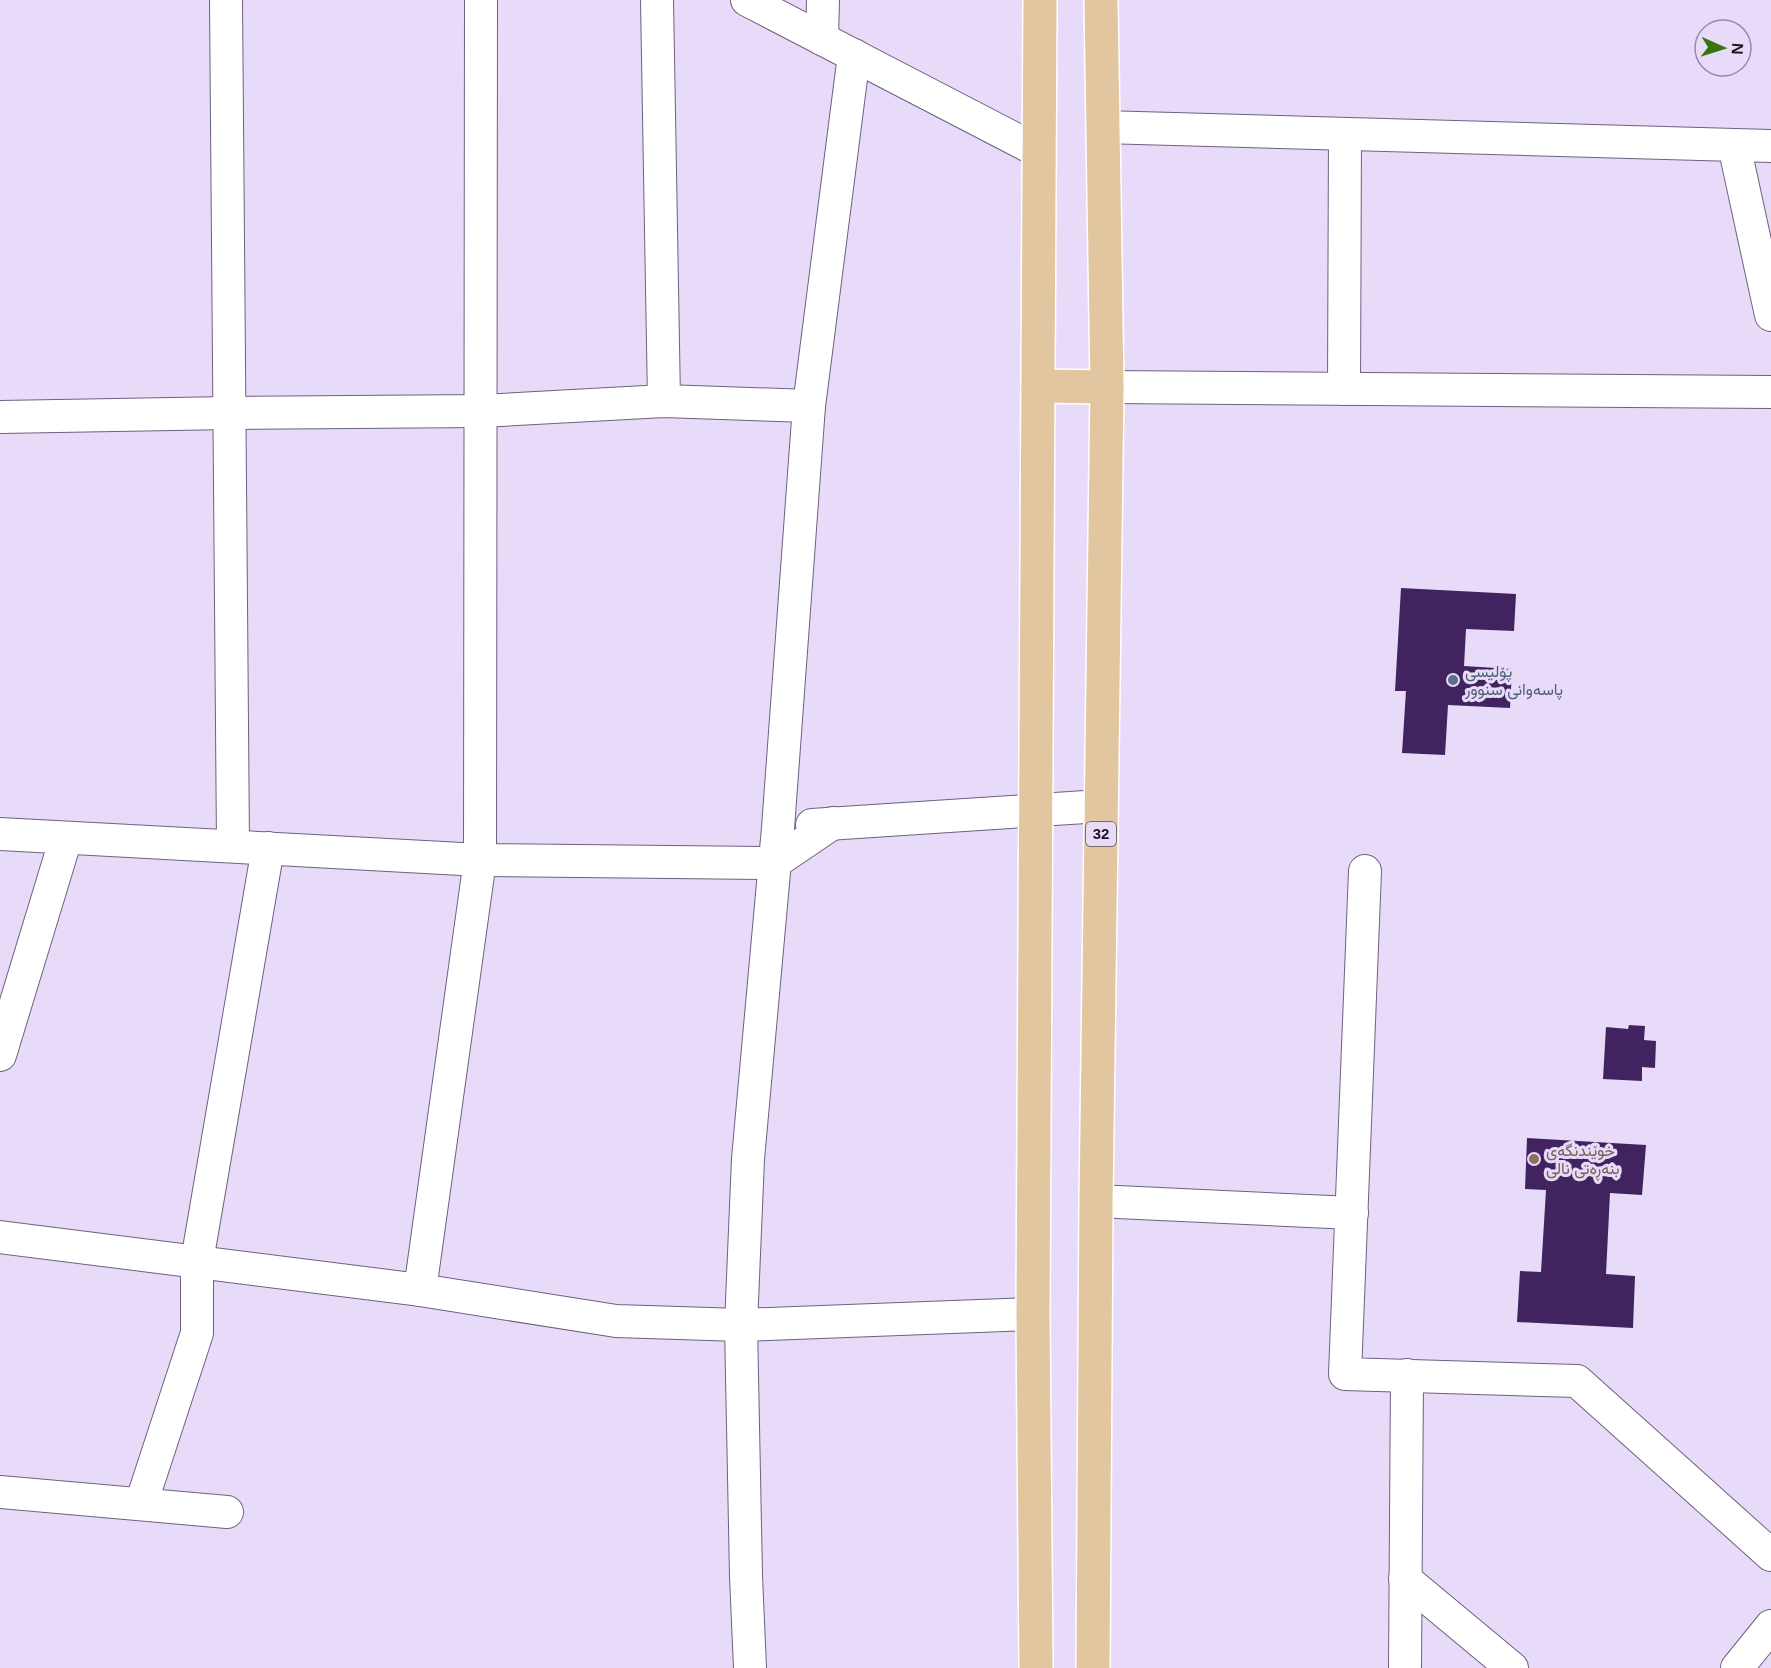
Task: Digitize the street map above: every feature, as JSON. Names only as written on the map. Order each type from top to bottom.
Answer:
[{"type":"main road","points":[[1036,1668],[1033,1314],[1040,0]]},
{"type":"main road","name":"32","points":[[1093,1668],[1096,1201],[1107,387],[1101,0]]},
{"type":"main road","points":[[1038,387],[1107,387]]},
{"type":"street","points":[[226,0],[233,845]]},
{"type":"street","points":[[420,1290],[480,860],[481,0]]},
{"type":"street","points":[[657,0],[664,401]]},
{"type":"street","points":[[747,0],[1040,152]]},
{"type":"street","points":[[822,39],[823,0]]},
{"type":"street","points":[[750,1668],[741,1325],[748,1159],[778,828],[809,406],[854,55]]},
{"type":"street","points":[[1102,127],[1771,146]]},
{"type":"street","points":[[1344,389],[1345,134]]},
{"type":"street","points":[[1734,145],[1771,315]]},
{"type":"street","points":[[1107,387],[1771,392]]},
{"type":"street","points":[[0,417],[230,412],[481,411],[664,401],[809,406]]},
{"type":"street","points":[[778,828],[1101,806]]},
{"type":"street","points":[[0,834],[480,860],[774,863],[833,823]]},
{"type":"street","points":[[0,1055],[66,838]]},
{"type":"street","points":[[141,1504],[197,1333],[197,1261],[268,848]]},
{"type":"street","points":[[1365,871],[1345,1374],[1577,1381],[1771,1555]]},
{"type":"street","points":[[1096,1201],[1352,1213]]},
{"type":"street","points":[[0,1237],[420,1290],[616,1321],[741,1325],[1033,1314]]},
{"type":"street","points":[[1405,1668],[1407,1375]]},
{"type":"street","points":[[0,1492],[227,1512]]},
{"type":"street","points":[[1405,1579],[1512,1668]]},
{"type":"street","points":[[1737,1668],[1771,1626]]},
{"type":"building","name":"پۆلیسی پاسەوانی سنوور","points":[[1401,588],[1516,594],[1514,631],[1466,629],[1464,666],[1512,669],[1510,708],[1448,705],[1445,755],[1402,753],[1406,691],[1395,691]]},
{"type":"building","points":[[1629,1025],[1645,1026],[1644,1040],[1656,1041],[1655,1068],[1642,1067],[1642,1081],[1603,1079],[1606,1027],[1628,1029]]},
{"type":"building","points":[[1527,1138],[1646,1145],[1642,1195],[1610,1193],[1606,1274],[1635,1276],[1633,1328],[1517,1322],[1520,1271],[1541,1272],[1546,1190],[1525,1189]]},
{"type":"place","name":"پۆلیسی پاسەوانی سنوور","points":[[1453,680]]},
{"type":"place","name":"خوێندنگەی بنەڕەتی نالی","points":[[1534,1159]]}]
